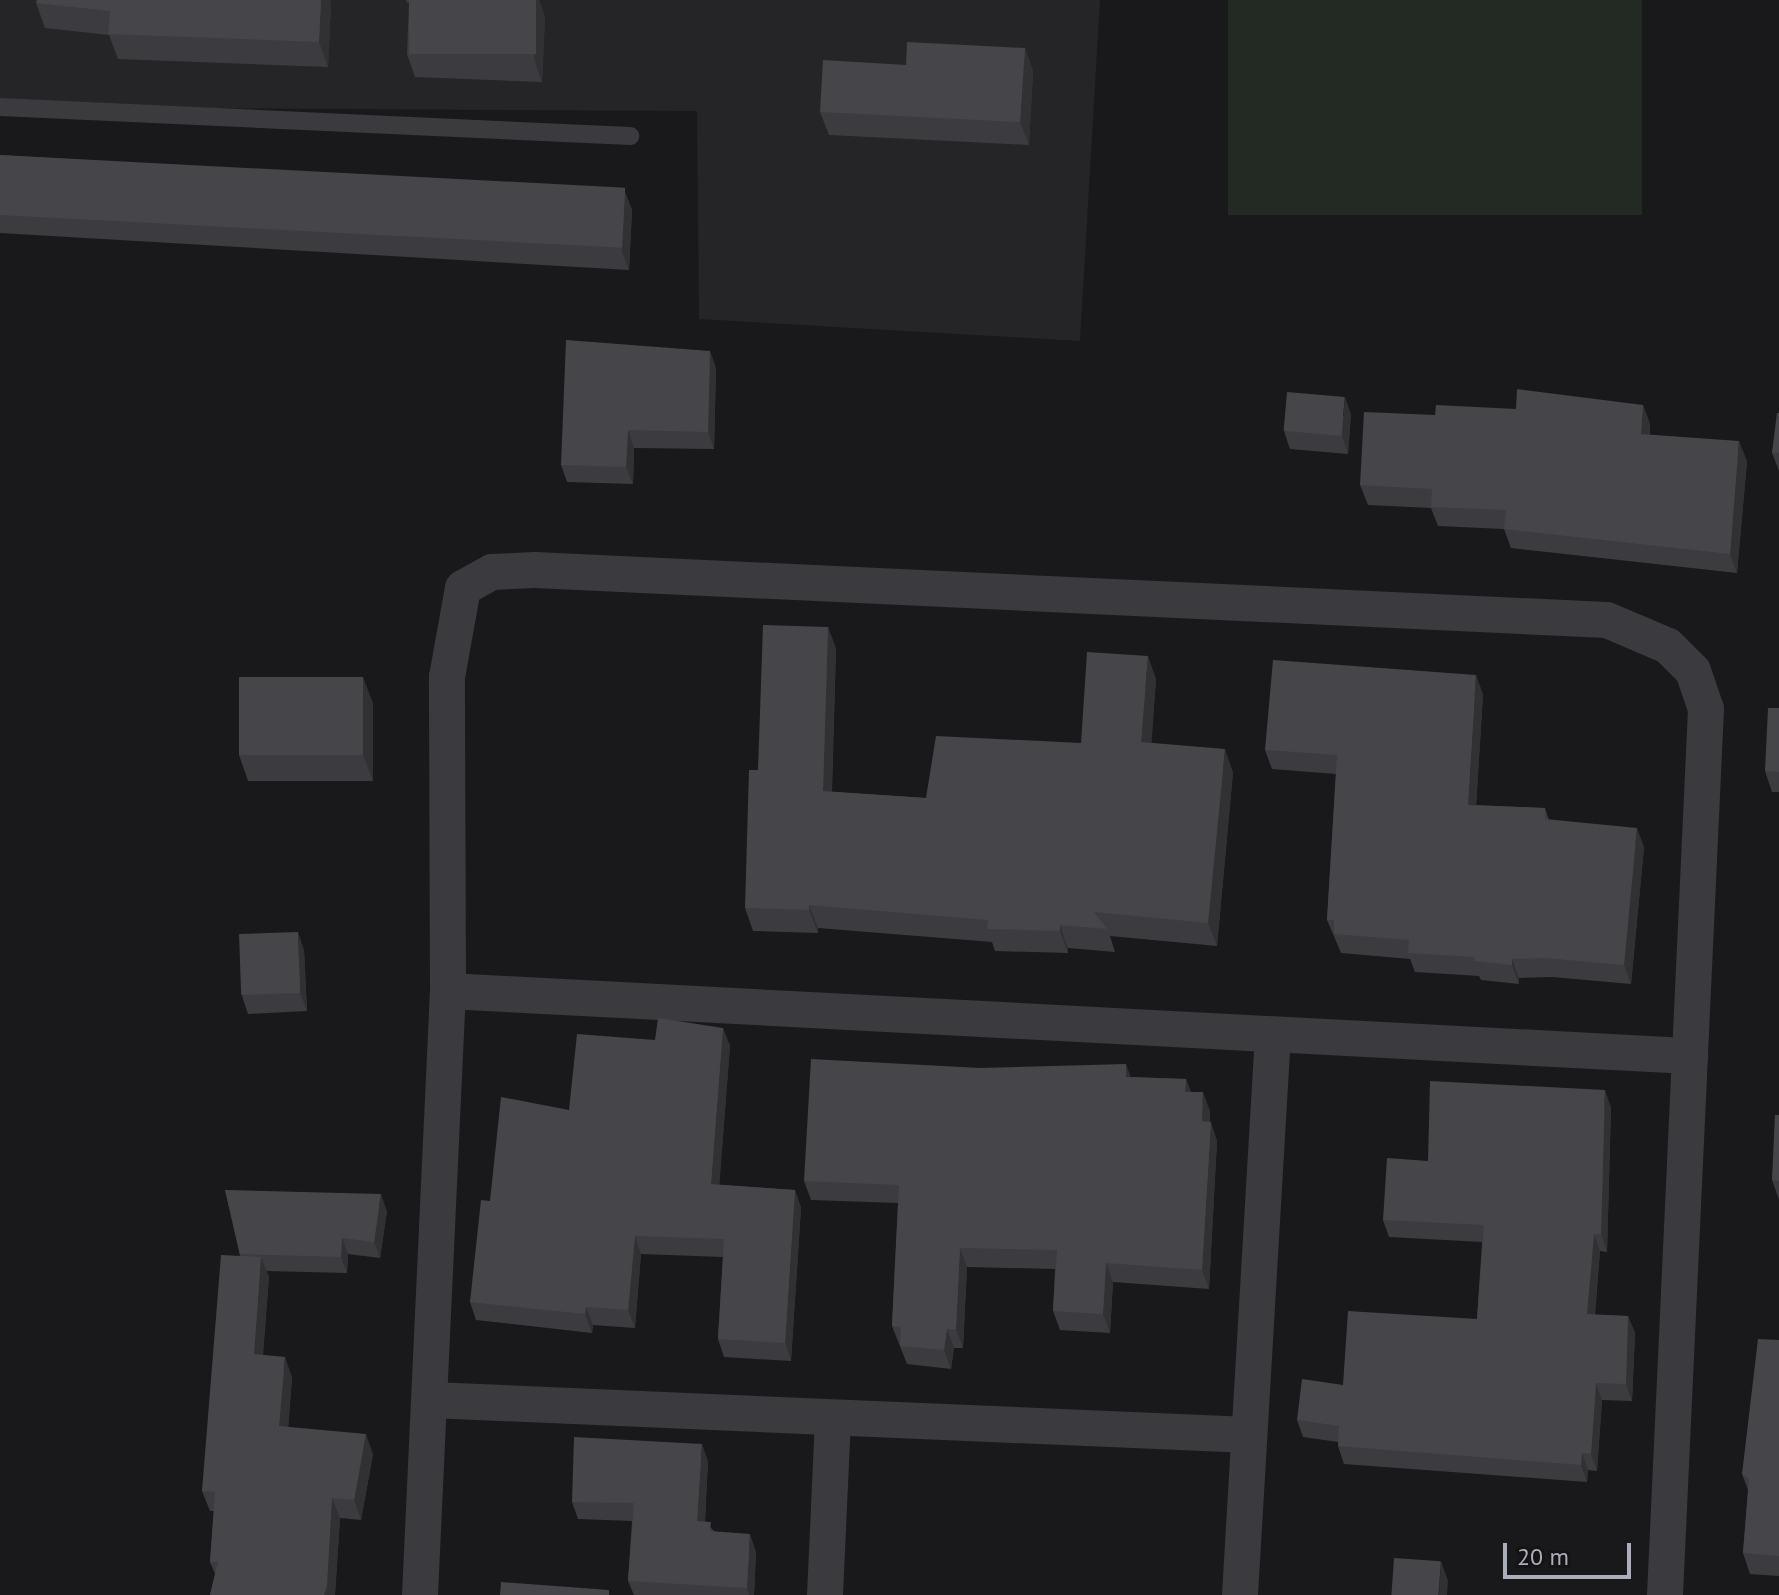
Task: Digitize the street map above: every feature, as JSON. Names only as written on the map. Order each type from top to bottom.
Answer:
[{"type":"street","points":[[420,1595],[448,991],[447,677],[463,588],[492,572],[535,570],[1607,620],[1668,646],[1693,671],[1706,709],[1665,1595]]},
{"type":"street","points":[[448,991],[1690,1056]]},
{"type":"street","points":[[1240,1595],[1273,1035]]},
{"type":"street","points":[[431,1400],[833,1421],[1249,1435]]},
{"type":"street","points":[[825,1595],[833,1421]]},
{"type":"lane","points":[[0,107],[630,136]]},
{"type":"shaded area","points":[[0,0],[1100,0],[1080,341],[699,319],[697,111],[0,107]]},
{"type":"shaded area","points":[[1228,0],[1642,0],[1642,215],[1228,215]]},
{"type":"building","points":[[37,0],[321,0],[319,42],[108,34],[110,11],[36,3]]},
{"type":"building","points":[[409,0],[536,0],[536,54],[409,54]]},
{"type":"building","points":[[907,42],[1025,48],[1020,122],[820,112],[823,60],[906,65]]},
{"type":"building","points":[[0,155],[625,188],[622,248],[0,215]]},
{"type":"building","points":[[566,340],[710,351],[708,432],[628,430],[626,467],[561,465]]},
{"type":"building","points":[[1517,389],[1643,405],[1641,434],[1739,441],[1730,554],[1504,529],[1506,510],[1431,507],[1432,489],[1360,485],[1364,412],[1435,415],[1436,405],[1516,409]]},
{"type":"building","points":[[1287,392],[1345,397],[1341,436],[1284,431]]},
{"type":"building","points":[[1777,413],[1779,453],[1772,453]]},
{"type":"building","points":[[763,625],[828,627],[823,791],[926,798],[936,736],[1081,743],[1087,652],[1148,656],[1141,742],[1225,749],[1208,923],[1094,912],[1107,929],[1060,925],[1060,931],[987,929],[988,920],[809,905],[809,910],[745,908],[749,770],[758,770]]},
{"type":"building","points":[[1273,660],[1476,675],[1468,805],[1545,808],[1545,819],[1637,828],[1624,965],[1545,958],[1512,959],[1512,965],[1474,961],[1475,957],[1408,953],[1409,940],[1334,934],[1334,920],[1327,920],[1337,755],[1265,750]]},
{"type":"building","points":[[239,677],[363,677],[363,755],[239,755]]},
{"type":"building","points":[[1768,708],[1779,708],[1779,772],[1765,771]]},
{"type":"building","points":[[298,932],[300,993],[241,995],[239,934]]},
{"type":"building","points":[[658,1018],[723,1028],[711,1184],[795,1190],[785,1343],[718,1339],[724,1239],[635,1236],[628,1310],[586,1307],[585,1314],[470,1302],[481,1200],[490,1201],[501,1097],[569,1110],[577,1034],[655,1040]]},
{"type":"building","points":[[811,1059],[980,1068],[1126,1064],[1126,1077],[1186,1079],[1185,1092],[1203,1092],[1202,1121],[1211,1122],[1202,1270],[1106,1263],[1103,1314],[1053,1311],[1057,1250],[960,1248],[956,1329],[947,1329],[944,1350],[900,1346],[901,1327],[892,1326],[899,1185],[804,1181]]},
{"type":"building","points":[[1430,1081],[1605,1090],[1601,1234],[1594,1234],[1587,1314],[1628,1316],[1626,1384],[1596,1383],[1591,1454],[1582,1453],[1581,1465],[1338,1446],[1339,1426],[1297,1420],[1302,1379],[1343,1385],[1348,1311],[1477,1319],[1484,1225],[1383,1220],[1387,1158],[1428,1161]]},
{"type":"building","points":[[1775,1115],[1779,1115],[1779,1181],[1772,1180]]},
{"type":"building","points":[[225,1190],[381,1194],[374,1242],[342,1238],[341,1257],[240,1254]]},
{"type":"building","points":[[221,1255],[261,1257],[254,1354],[285,1357],[279,1426],[366,1434],[354,1500],[332,1498],[324,1595],[210,1595],[218,1562],[210,1562],[215,1492],[202,1491]]},
{"type":"building","points":[[1758,1339],[1779,1340],[1779,1556],[1743,1553],[1749,1479],[1742,1474]]},
{"type":"building","points":[[574,1437],[702,1444],[697,1521],[711,1522],[710,1531],[750,1534],[747,1588],[628,1581],[634,1503],[572,1502]]},
{"type":"building","points":[[1394,1558],[1441,1561],[1439,1595],[1391,1595]]},
{"type":"building","points":[[501,1582],[609,1590],[609,1595],[500,1595]]}]
